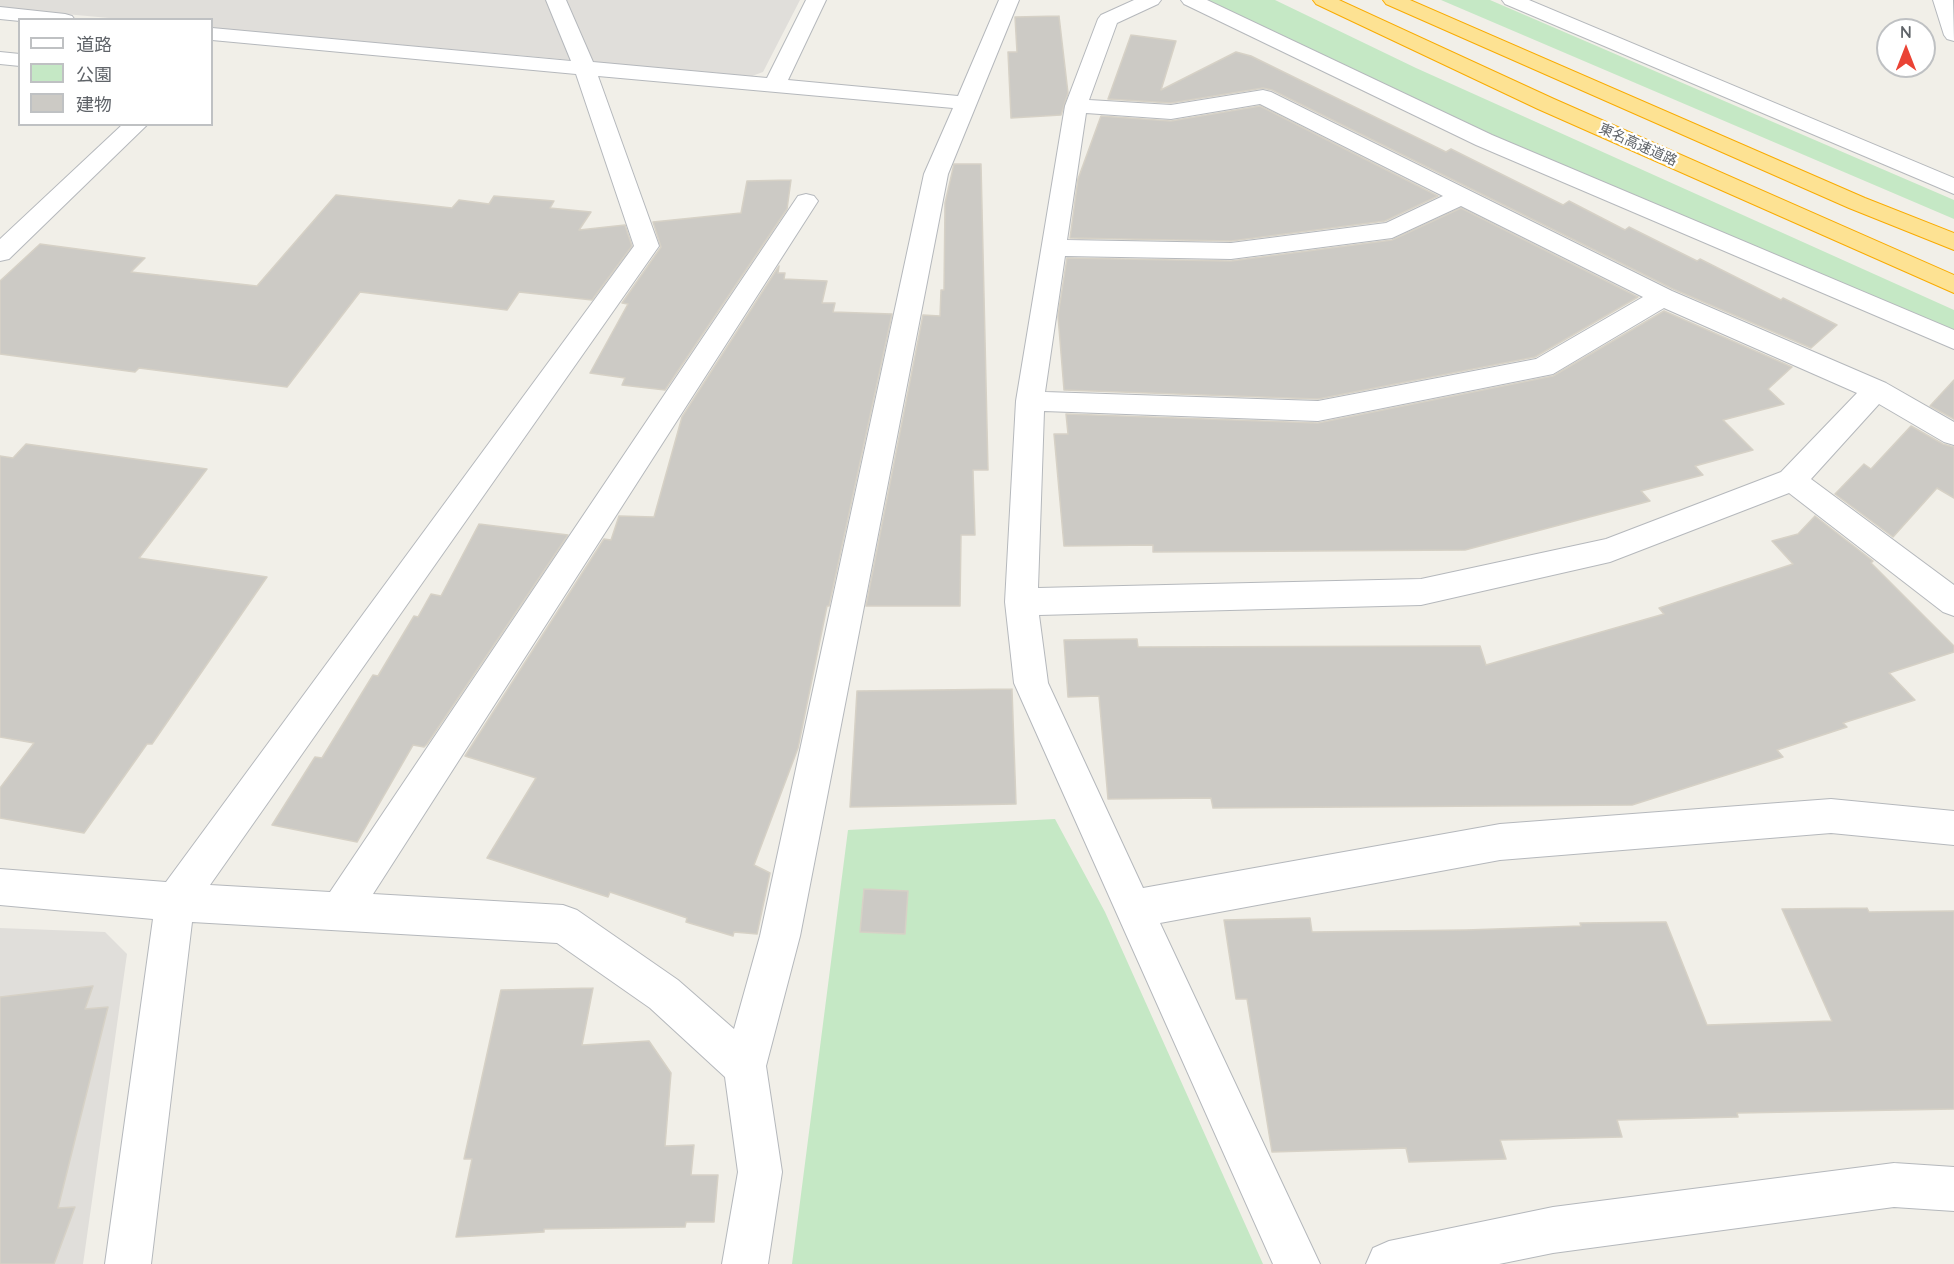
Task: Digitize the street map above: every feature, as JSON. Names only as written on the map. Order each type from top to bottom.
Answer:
[{"type":"highway","name":"東名高速道路","points":[[1323,0],[1546,104],[1954,285]]},
{"type":"highway","points":[[1393,0],[1813,184],[1954,242]]},
{"type":"street","points":[[128,1264],[175,902],[647,246],[585,69],[556,0]]},
{"type":"street","points":[[774,86],[816,0]]},
{"type":"street","points":[[745,1264],[760,1172],[745,1066],[780,936],[936,174],[1009,0]]},
{"type":"street","points":[[1151,0],[1108,18],[1076,106],[1030,401],[1021,602],[1031,683],[1297,1264]]},
{"type":"street","points":[[1191,0],[1485,140],[1954,340]]},
{"type":"street","points":[[1512,0],[1954,188]]},
{"type":"street","points":[[1942,0],[1954,35]]},
{"type":"street","points":[[0,13],[46,18]]},
{"type":"street","points":[[213,34],[966,103]]},
{"type":"street","points":[[0,58],[18,60]]},
{"type":"street","points":[[1076,106],[1171,112],[1263,97],[1663,297],[1876,390],[1954,435]]},
{"type":"street","points":[[0,253],[135,126]]},
{"type":"street","points":[[1053,248],[1231,251],[1392,230],[1462,196]]},
{"type":"street","points":[[341,910],[806,201]]},
{"type":"street","points":[[1030,401],[1318,411],[1543,367],[1663,297]]},
{"type":"street","points":[[1021,602],[1421,592],[1610,550],[1792,480],[1876,390]]},
{"type":"street","points":[[1792,480],[1954,603]]},
{"type":"street","points":[[1133,909],[1500,842],[1831,816],[1954,828]]},
{"type":"street","points":[[0,887],[175,902],[563,924],[664,994],[745,1066]]},
{"type":"street","points":[[1389,1264],[1553,1230],[1894,1185],[1954,1189]]},
{"type":"shaded area","points":[[0,0],[800,0],[763,72],[752,76],[213,28],[213,18],[109,18],[0,8]]},
{"type":"shaded area","points":[[0,928],[105,932],[127,954],[83,1264],[0,1264]]},
{"type":"green space","points":[[1207,0],[1275,0],[1416,68],[1954,310],[1954,332],[1632,197],[1444,114]]},
{"type":"green space","points":[[1441,0],[1490,0],[1954,200],[1954,219]]},
{"type":"green space","points":[[1055,819],[1105,912],[1263,1264],[792,1264],[848,830]]},
{"type":"building","points":[[1059,16],[1068,93],[1061,115],[1011,118],[1008,52],[1017,52],[1015,17]]},
{"type":"building","points":[[1131,35],[1176,41],[1161,90],[1236,52],[1251,56],[1446,152],[1451,149],[1563,205],[1569,201],[1625,230],[1629,227],[1837,325],[1811,348],[1673,289],[1272,90],[1263,88],[1171,103],[1108,99]]},
{"type":"building","points":[[1260,106],[1438,196],[1385,221],[1231,241],[1070,238],[1078,179],[1101,116],[1171,121]]},
{"type":"building","points":[[954,164],[981,164],[988,470],[973,470],[975,535],[961,535],[960,606],[866,606],[923,315],[940,316],[941,290],[944,290],[945,203]]},
{"type":"building","points":[[791,180],[787,209],[665,390],[622,385],[625,378],[590,373],[628,304],[622,303],[661,247],[653,222],[741,213],[747,181]]},
{"type":"building","points":[[336,195],[452,208],[459,200],[489,204],[494,196],[554,201],[550,208],[591,212],[579,230],[625,225],[632,246],[592,300],[519,292],[507,310],[360,292],[287,387],[139,368],[135,372],[0,354],[0,281],[40,244],[145,258],[131,272],[257,286]]},
{"type":"building","points":[[1461,208],[1638,297],[1535,357],[1318,399],[1064,390],[1058,316],[1067,258],[1231,261],[1392,240]]},
{"type":"building","points":[[779,266],[778,273],[785,273],[784,279],[827,281],[822,303],[835,303],[833,312],[892,314],[798,748],[754,865],[770,873],[757,934],[734,932],[733,936],[686,922],[687,918],[610,892],[608,897],[487,858],[536,778],[465,756],[604,539],[611,540],[619,516],[654,517],[682,417]]},
{"type":"building","points":[[1664,311],[1792,367],[1768,389],[1784,404],[1723,420],[1753,450],[1695,466],[1703,475],[1641,491],[1650,501],[1465,550],[1153,552],[1153,545],[1064,546],[1054,434],[1068,434],[1066,414],[1318,423],[1553,376]]},
{"type":"building","points":[[1954,380],[1954,419],[1930,406]]},
{"type":"building","points":[[1911,426],[1943,444],[1954,447],[1954,498],[1937,488],[1893,537],[1835,494],[1864,464],[1871,469]]},
{"type":"building","points":[[26,444],[207,469],[139,558],[267,577],[152,744],[147,744],[84,833],[0,818],[0,788],[34,743],[0,737],[0,456],[13,458]]},
{"type":"building","points":[[1815,516],[1873,561],[1871,563],[1954,646],[1954,652],[1889,673],[1915,700],[1843,723],[1847,727],[1777,750],[1783,757],[1632,805],[1213,808],[1211,798],[1108,799],[1099,696],[1068,697],[1064,640],[1137,639],[1138,647],[1480,646],[1486,665],[1664,614],[1659,608],[1793,564],[1772,541],[1798,534]]},
{"type":"building","points":[[479,524],[568,535],[427,744],[424,747],[413,745],[357,842],[272,825],[315,757],[322,758],[373,675],[378,676],[414,616],[418,617],[431,594],[441,596]]},
{"type":"building","points":[[1012,689],[1016,804],[850,807],[857,691]]},
{"type":"building","points":[[864,889],[908,891],[905,934],[860,932]]},
{"type":"building","points":[[1867,908],[1869,912],[1954,911],[1954,1109],[1737,1113],[1738,1117],[1617,1120],[1622,1137],[1500,1140],[1506,1159],[1409,1162],[1406,1148],[1272,1152],[1247,999],[1236,999],[1224,920],[1310,918],[1312,932],[1466,930],[1581,926],[1580,923],[1666,922],[1707,1025],[1832,1021],[1782,909]]},
{"type":"building","points":[[93,986],[85,1009],[108,1007],[58,1208],[75,1207],[54,1264],[0,1264],[0,997]]},
{"type":"building","points":[[593,988],[582,1045],[649,1041],[671,1073],[665,1146],[694,1145],[691,1175],[718,1175],[714,1222],[686,1222],[685,1227],[544,1229],[544,1232],[456,1237],[472,1159],[464,1159],[501,990]]}]
